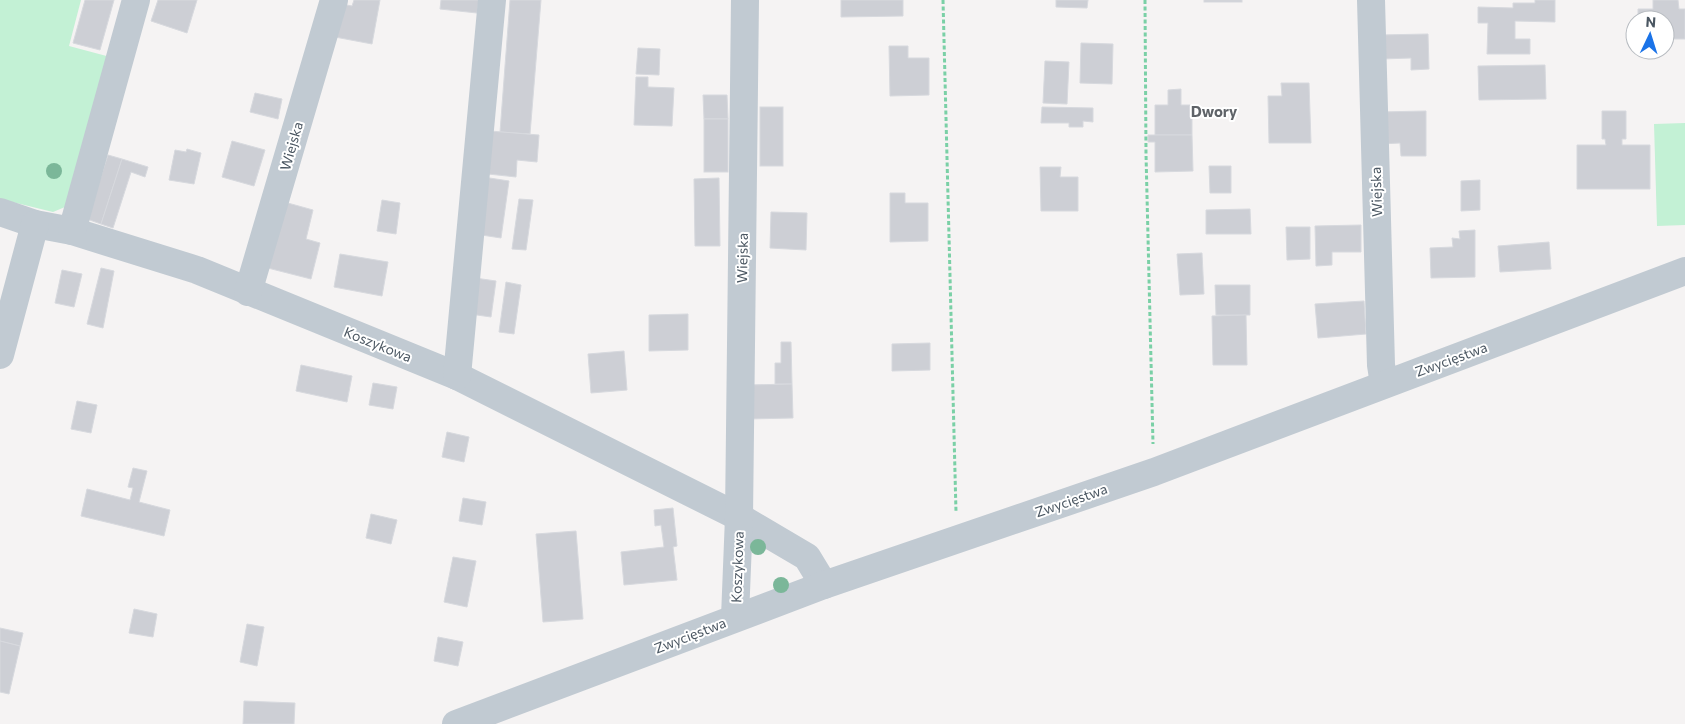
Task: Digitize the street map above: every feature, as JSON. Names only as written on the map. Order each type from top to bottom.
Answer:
[{"type":"street","points":[[72,231],[136,0]]},
{"type":"street","name":"Wiejska","points":[[248,292],[334,0]]},
{"type":"street","points":[[457,376],[492,0]]},
{"type":"street","name":"Wiejska","points":[[740,517],[745,0]]},
{"type":"street","name":"Wiejska","points":[[1371,0],[1381,364],[1384,384]]},
{"type":"street","name":"Koszykowa","points":[[0,212],[35,224],[72,231],[197,270],[457,376],[740,517],[806,557],[824,585]]},
{"type":"street","points":[[0,355],[35,224]]},
{"type":"street","name":"Zwycięstwa","points":[[456,724],[735,617],[956,538],[1154,472],[1685,271]]},
{"type":"street","name":"Koszykowa","points":[[735,617],[740,517]]},
{"type":"path","points":[[943,0],[956,538]]},
{"type":"path","points":[[1145,0],[1146,154],[1154,472]]},
{"type":"green space","points":[[0,0],[81,0],[69,46],[114,58],[65,207],[53,212],[0,199]]},
{"type":"green space","points":[[1685,123],[1685,225],[1657,226],[1654,124]]},
{"type":"building","points":[[85,0],[114,0],[100,50],[73,43]]},
{"type":"building","points":[[158,0],[197,0],[187,33],[151,21]]},
{"type":"building","points":[[354,0],[380,0],[372,44],[335,37],[341,4],[352,6]]},
{"type":"building","points":[[441,0],[479,0],[477,13],[440,9]]},
{"type":"building","points":[[510,0],[541,0],[530,134],[500,132]]},
{"type":"building","points":[[841,0],[903,0],[903,16],[841,17]]},
{"type":"building","points":[[1056,0],[1088,0],[1087,8],[1056,7]]},
{"type":"building","points":[[1204,0],[1242,0],[1242,2],[1204,2]]},
{"type":"building","points":[[1535,0],[1555,0],[1555,22],[1515,21],[1515,39],[1530,39],[1530,54],[1487,54],[1488,23],[1478,23],[1478,7],[1513,8],[1513,3],[1535,3]]},
{"type":"building","points":[[1653,0],[1678,0],[1679,9],[1685,9],[1685,39],[1675,39],[1675,10],[1638,10],[1653,9]]},
{"type":"building","points":[[1428,34],[1429,69],[1411,70],[1411,58],[1381,59],[1380,35]]},
{"type":"building","points":[[1081,43],[1113,44],[1112,84],[1080,83]]},
{"type":"building","points":[[889,46],[908,46],[908,58],[929,58],[929,95],[890,96]]},
{"type":"building","points":[[638,48],[660,49],[659,75],[636,74]]},
{"type":"building","points":[[1045,61],[1069,62],[1067,104],[1043,103]]},
{"type":"building","points":[[1545,65],[1546,99],[1479,100],[1478,66]]},
{"type":"building","points":[[636,77],[648,77],[648,87],[674,88],[672,126],[634,125]]},
{"type":"building","points":[[1281,83],[1309,83],[1311,143],[1269,143],[1268,96],[1282,96]]},
{"type":"building","points":[[1181,89],[1181,105],[1192,105],[1192,135],[1155,135],[1155,105],[1168,105],[1168,90]]},
{"type":"building","points":[[255,93],[282,99],[278,119],[250,112]]},
{"type":"building","points":[[703,95],[727,95],[728,119],[704,119]]},
{"type":"building","points":[[760,107],[783,107],[783,166],[760,166]]},
{"type":"building","points":[[1042,107],[1093,108],[1093,122],[1083,121],[1083,127],[1069,127],[1069,123],[1041,123]]},
{"type":"building","points":[[1426,111],[1426,156],[1401,156],[1400,143],[1380,144],[1380,112]]},
{"type":"building","points":[[1602,111],[1626,111],[1626,139],[1622,139],[1622,145],[1650,145],[1650,189],[1577,189],[1577,145],[1606,145],[1605,139],[1602,139]]},
{"type":"building","points":[[704,119],[728,119],[728,172],[704,172]]},
{"type":"building","points":[[490,131],[539,135],[537,162],[517,160],[516,177],[488,174]]},
{"type":"building","points":[[1148,135],[1192,135],[1193,171],[1155,172],[1155,142],[1148,142]]},
{"type":"building","points":[[232,141],[265,150],[254,186],[222,177]]},
{"type":"building","points":[[187,149],[201,153],[194,184],[169,180],[175,150],[186,152]]},
{"type":"building","points":[[108,155],[122,159],[101,224],[87,219]]},
{"type":"building","points":[[122,159],[148,167],[145,177],[131,172],[113,228],[101,224]]},
{"type":"building","points":[[1209,166],[1231,166],[1231,193],[1210,193]]},
{"type":"building","points":[[1040,167],[1061,167],[1060,177],[1078,177],[1078,211],[1041,211]]},
{"type":"building","points":[[483,177],[509,181],[501,238],[475,234]]},
{"type":"building","points":[[719,178],[720,246],[695,246],[694,179]]},
{"type":"building","points":[[1480,180],[1480,210],[1461,211],[1461,181]]},
{"type":"building","points":[[890,193],[905,193],[905,203],[928,203],[928,241],[890,242]]},
{"type":"building","points":[[519,199],[533,200],[526,250],[512,249]]},
{"type":"building","points":[[277,200],[313,210],[306,239],[320,243],[311,279],[260,266]]},
{"type":"building","points":[[382,200],[400,203],[396,234],[377,231]]},
{"type":"building","points":[[1250,209],[1251,234],[1206,234],[1206,210]]},
{"type":"building","points":[[771,212],[807,213],[806,250],[770,248]]},
{"type":"building","points":[[1361,225],[1361,252],[1332,252],[1332,265],[1316,266],[1315,226]]},
{"type":"building","points":[[1286,227],[1310,227],[1310,259],[1287,260]]},
{"type":"building","points":[[1475,230],[1475,277],[1431,278],[1430,248],[1453,247],[1452,238],[1460,239],[1459,231]]},
{"type":"building","points":[[1549,242],[1551,269],[1500,272],[1498,246]]},
{"type":"building","points":[[1202,253],[1204,294],[1180,295],[1177,254]]},
{"type":"building","points":[[340,254],[388,262],[382,296],[334,287]]},
{"type":"building","points":[[101,268],[114,271],[103,328],[87,324]]},
{"type":"building","points":[[62,270],[82,274],[74,307],[55,303]]},
{"type":"building","points":[[475,278],[496,281],[491,317],[470,314]]},
{"type":"building","points":[[506,282],[521,285],[514,334],[499,332]]},
{"type":"building","points":[[1215,285],[1250,285],[1250,315],[1216,315]]},
{"type":"building","points":[[1364,301],[1366,334],[1318,338],[1315,304]]},
{"type":"building","points":[[688,314],[688,350],[649,351],[649,315]]},
{"type":"building","points":[[1246,315],[1247,365],[1213,365],[1212,316]]},
{"type":"building","points":[[781,342],[791,342],[792,384],[775,384],[775,363],[781,363]]},
{"type":"building","points":[[930,343],[930,370],[892,371],[892,344]]},
{"type":"building","points":[[624,351],[627,390],[591,393],[588,354]]},
{"type":"building","points":[[301,365],[352,376],[347,402],[296,391]]},
{"type":"building","points":[[373,383],[397,387],[393,409],[369,405]]},
{"type":"building","points":[[792,384],[793,418],[748,419],[747,385]]},
{"type":"building","points":[[77,401],[97,405],[91,433],[71,429]]},
{"type":"building","points":[[447,432],[469,437],[464,462],[442,457]]},
{"type":"building","points":[[133,468],[147,471],[139,502],[170,510],[164,536],[81,516],[87,489],[130,500],[133,488],[128,487]]},
{"type":"building","points":[[463,498],[486,502],[482,525],[459,521]]},
{"type":"building","points":[[673,508],[677,546],[673,547],[677,580],[624,585],[621,552],[664,547],[661,525],[655,526],[654,510]]},
{"type":"building","points":[[371,514],[397,520],[391,544],[366,538]]},
{"type":"building","points":[[576,531],[583,619],[543,622],[536,534]]},
{"type":"building","points":[[453,557],[476,561],[467,607],[444,602]]},
{"type":"building","points":[[134,609],[157,614],[153,637],[129,633]]},
{"type":"building","points":[[247,624],[264,627],[257,666],[240,662]]},
{"type":"building","points":[[0,628],[23,633],[20,646],[0,641]]},
{"type":"building","points":[[438,637],[463,642],[458,666],[434,661]]},
{"type":"building","points":[[0,641],[20,646],[9,694],[0,692]]},
{"type":"building","points":[[244,701],[295,703],[294,724],[243,724]]},
{"type":"district","name":"Dwory","points":[[1214,111]]}]
